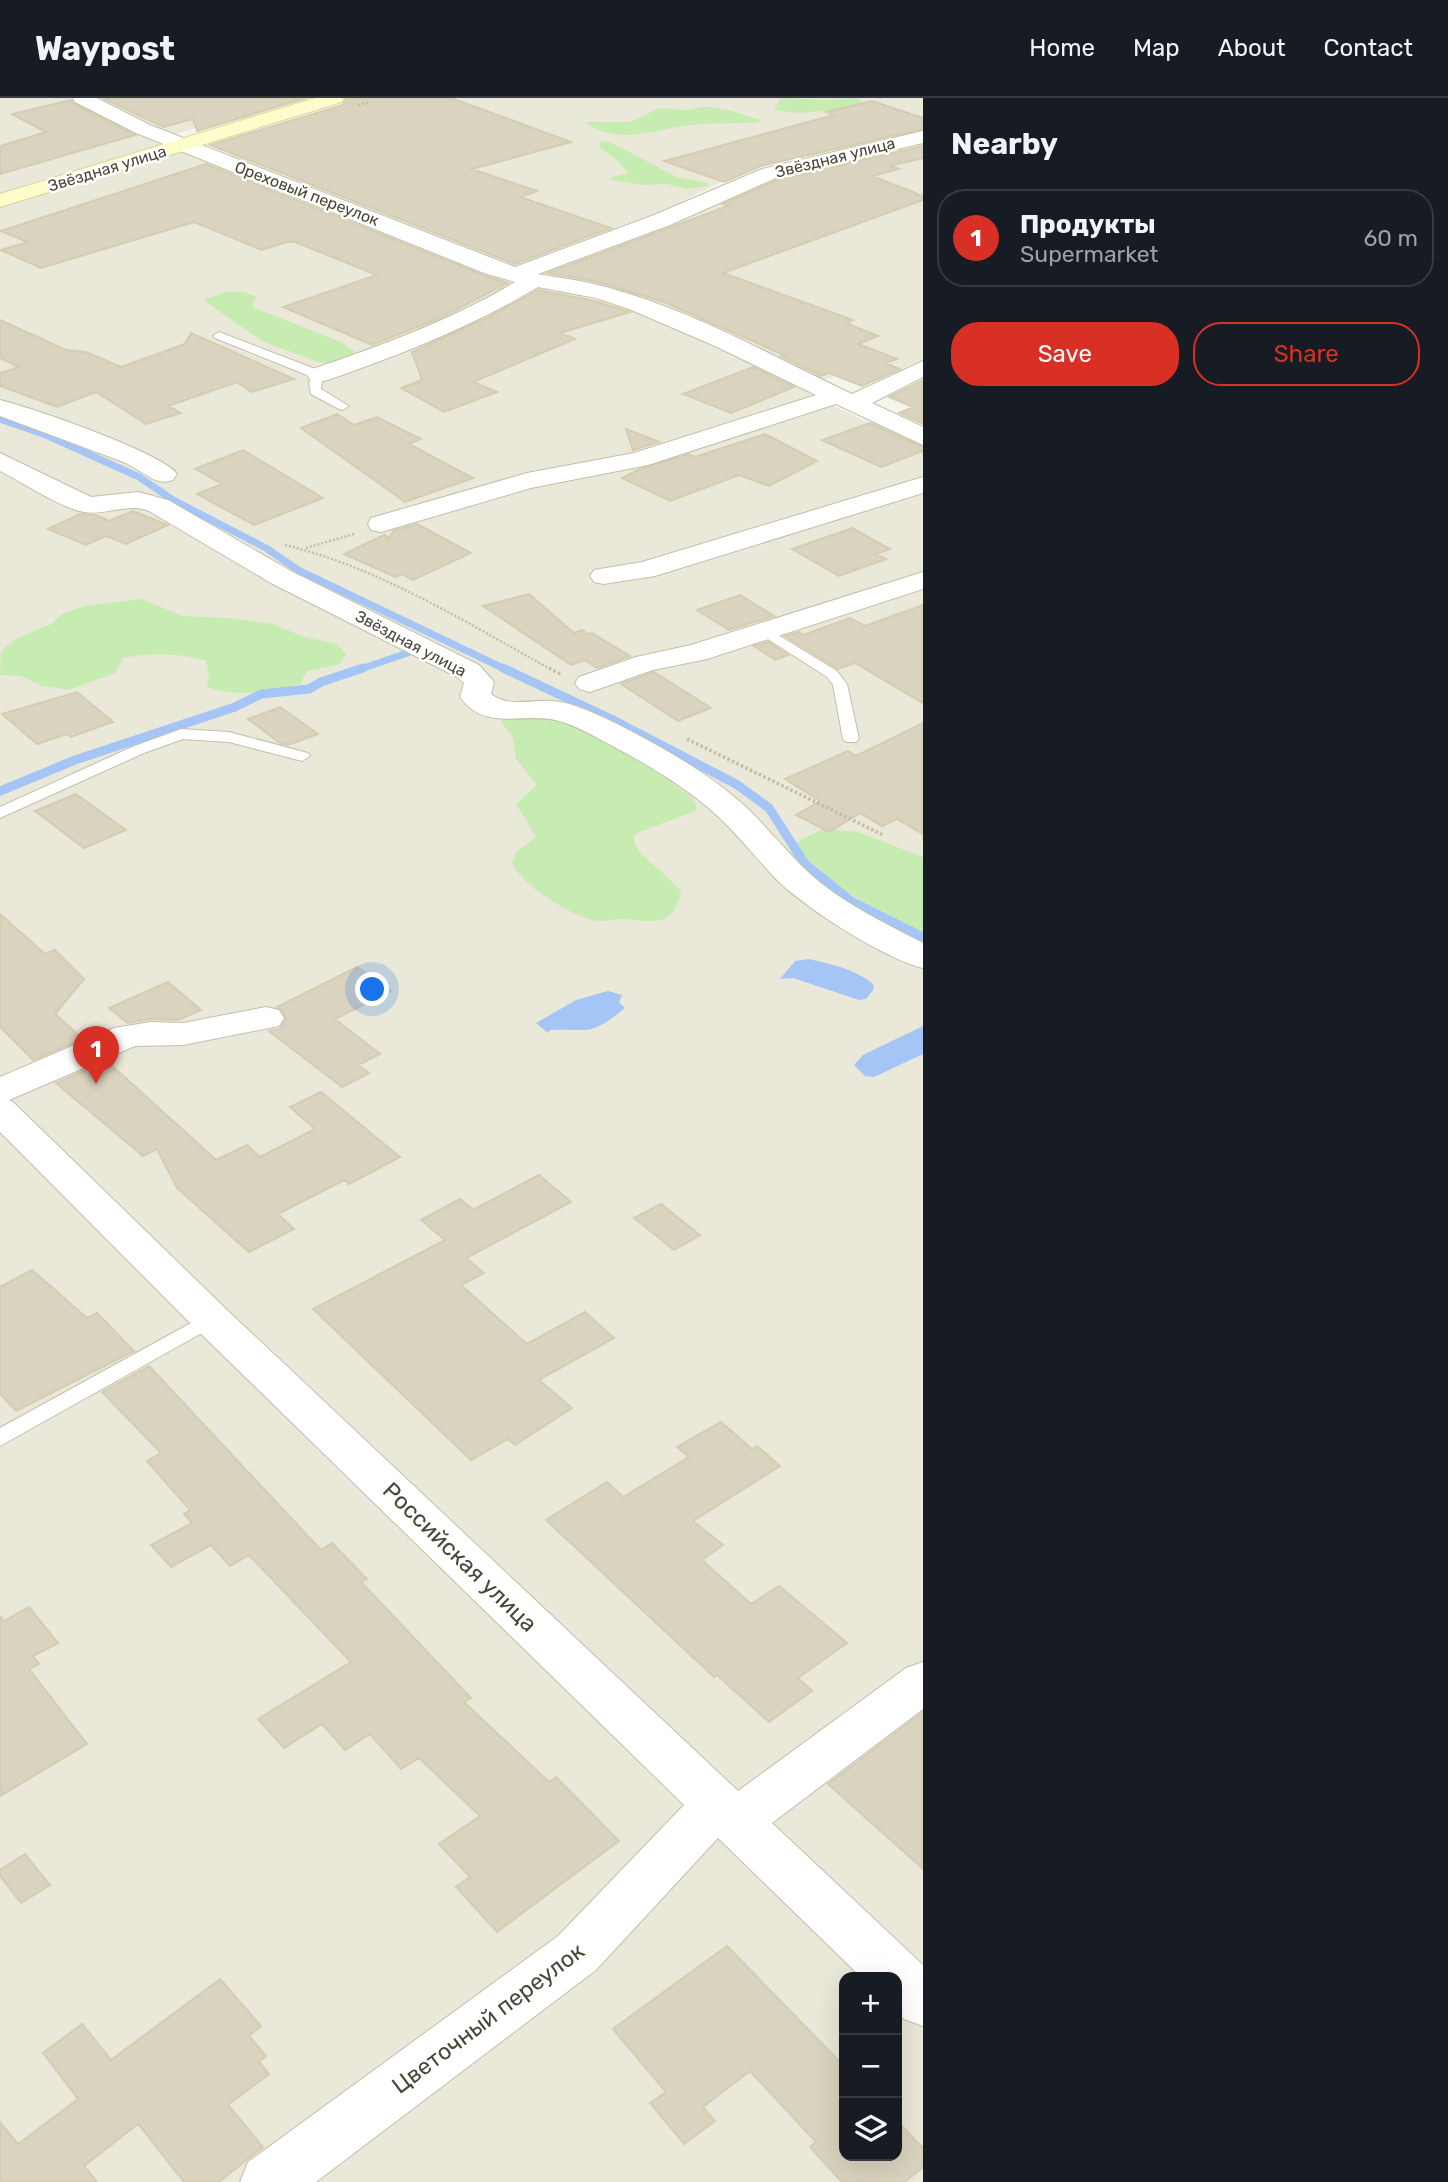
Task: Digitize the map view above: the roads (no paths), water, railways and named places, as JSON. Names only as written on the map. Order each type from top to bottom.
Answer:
[{"type":"street","name":"Ореховый переулок","points":[[82,98],[115,116],[183,145],[524,278],[600,292],[637,304],[845,399]]},
{"type":"street","name":"Звёздная улица","points":[[0,201],[335,98]]},
{"type":"street","name":"Звёздная улица","points":[[524,278],[769,173],[923,137]]},
{"type":"street","points":[[319,375],[379,354],[493,306],[524,278]]},
{"type":"street","points":[[381,524],[527,481],[639,460],[845,399],[923,368]]},
{"type":"street","points":[[845,399],[923,437]]},
{"type":"street","points":[[0,407],[135,458],[164,474]]},
{"type":"street","name":"Звёздная улица","points":[[0,461],[86,505],[100,507],[129,500],[152,502],[213,533],[252,561],[281,577],[468,671],[480,682],[475,697],[493,711],[552,710],[567,713],[631,744],[684,774],[734,813],[797,880],[844,914],[923,957]]},
{"type":"street","points":[[604,576],[645,570],[923,485]]},
{"type":"street","points":[[590,683],[646,663],[697,653],[923,580]]},
{"type":"street","points":[[0,1107],[127,1036],[150,1033],[183,1034],[266,1018]]},
{"type":"street","name":"Российская улица","points":[[0,1107],[211,1320],[923,2001]]},
{"type":"street","name":"Цветочный переулок","points":[[269,2182],[577,1953],[727,1813],[923,1682]]},
{"type":"lane","points":[[219,336],[319,375],[314,383],[315,391],[343,406]]},
{"type":"lane","points":[[765,631],[832,674],[840,684],[850,739]]},
{"type":"lane","points":[[0,813],[138,750],[181,734],[229,737],[302,756]]},
{"type":"lane","points":[[0,1438],[211,1320]]},
{"type":"water","points":[[809,959],[851,971],[873,984],[874,989],[866,999],[859,1000],[793,978],[780,979],[795,961]]},
{"type":"water","points":[[608,991],[622,995],[619,1002],[625,1008],[596,1027],[588,1030],[550,1030],[548,1033],[536,1023],[576,1000]]},
{"type":"water","points":[[923,1026],[923,1054],[874,1077],[865,1076],[854,1065],[863,1055]]},
{"type":"waterway","points":[[0,419],[46,435],[139,477],[173,500],[266,548],[298,570],[507,670]]},
{"type":"waterway","points":[[358,670],[410,652]]},
{"type":"waterway","points":[[0,791],[75,760],[235,707],[261,694],[309,689],[321,682],[363,668]]},
{"type":"waterway","points":[[503,668],[613,720],[736,784],[769,808],[805,864],[851,901],[923,937]]},
{"type":"place","name":"Продукты","points":[[96,1084]]}]
